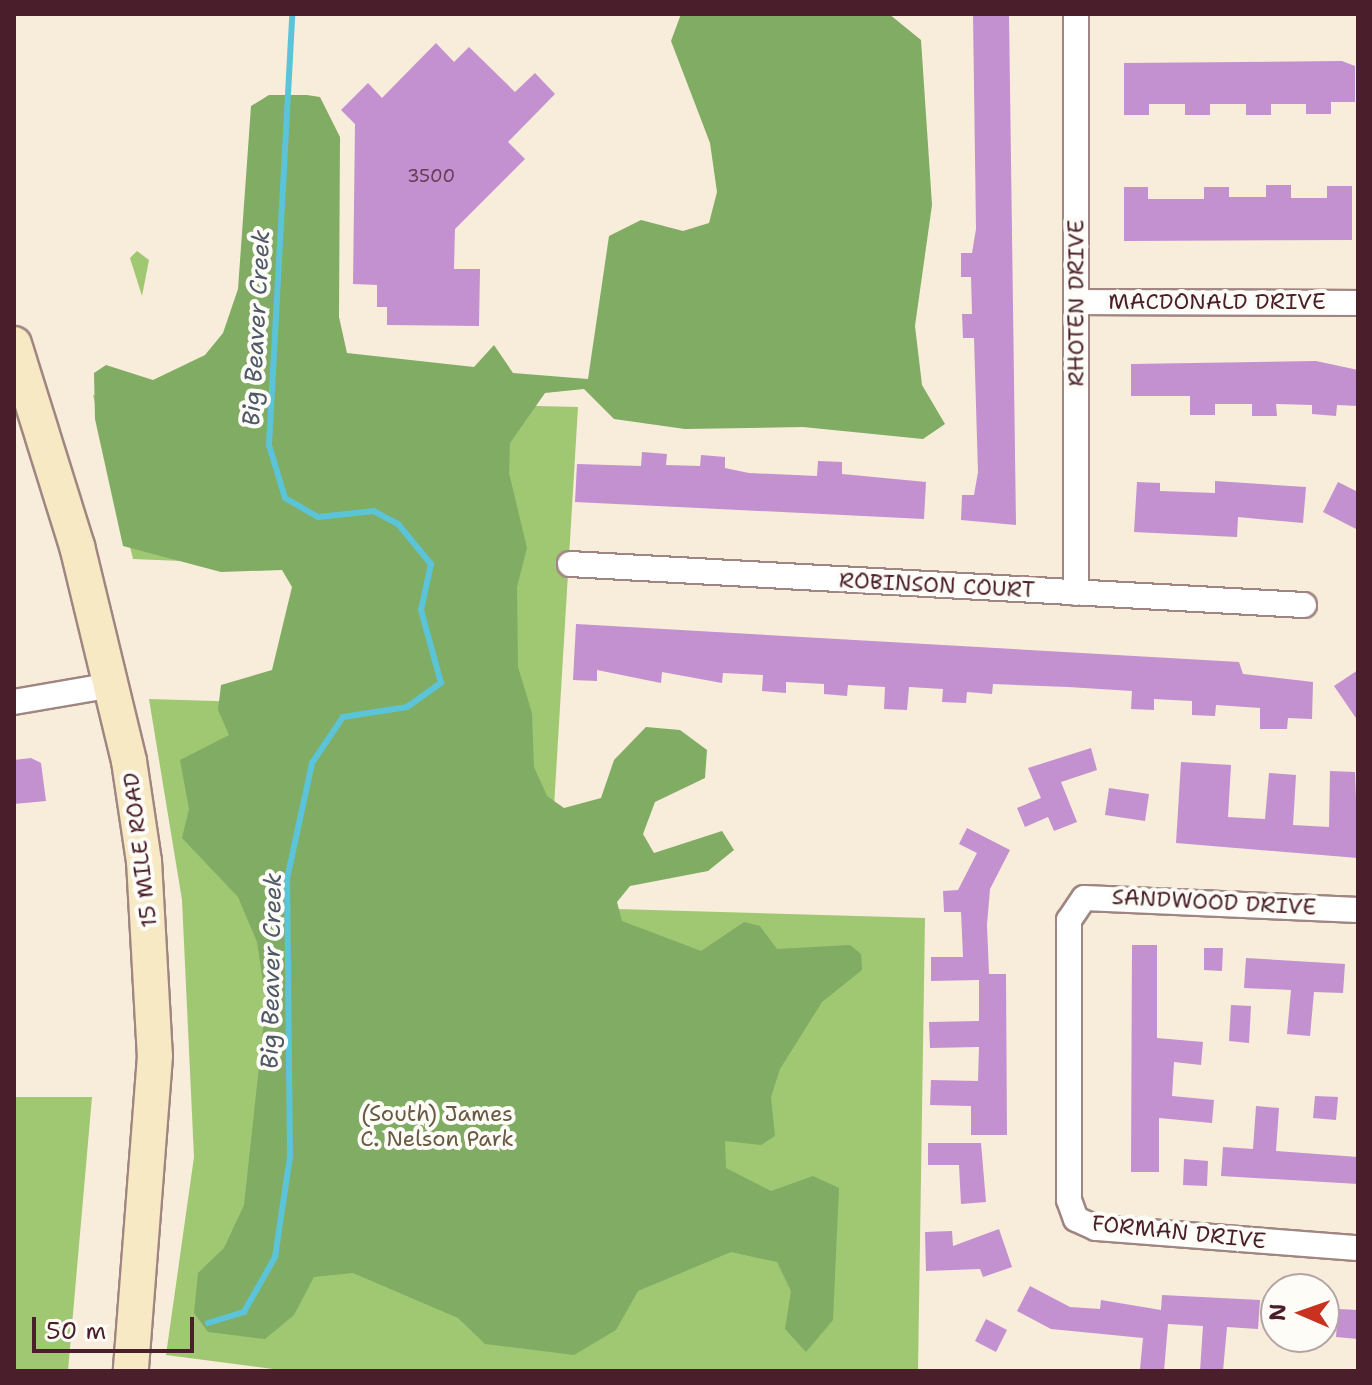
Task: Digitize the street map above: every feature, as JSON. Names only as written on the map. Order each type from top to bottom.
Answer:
[{"type":"main road","name":"15 MILE ROAD","points":[[15,354],[112,685],[144,861],[155,1056],[131,1371]]},
{"type":"street","name":"RHOTEN DRIVE","points":[[1076,14],[1076,593]]},
{"type":"street","name":"MACDONALD DRIVE","points":[[1076,302],[1358,303]]},
{"type":"street","name":"ROBINSON COURT","points":[[570,564],[1304,605]]},
{"type":"street","points":[[14,702],[112,685]]},
{"type":"street","name":"SANDWOOD DRIVE","points":[[1069,1049],[1069,920],[1084,898],[1358,910]]},
{"type":"street","name":"FORMAN DRIVE","points":[[1069,1049],[1069,1200],[1076,1219],[1096,1228],[1358,1248]]},
{"type":"green space","name":"(South) James C. Nelson Park","points":[[681,14],[889,14],[921,40],[932,205],[915,326],[922,385],[945,424],[923,439],[803,427],[685,429],[614,419],[584,389],[545,393],[510,443],[509,473],[527,548],[517,587],[518,667],[532,713],[534,767],[547,796],[564,808],[601,798],[614,760],[646,727],[680,730],[707,750],[705,778],[655,802],[643,834],[654,853],[722,831],[734,850],[708,871],[630,886],[617,902],[622,921],[701,951],[744,922],[760,926],[777,949],[850,945],[861,954],[862,970],[822,1002],[780,1069],[771,1097],[775,1136],[761,1145],[725,1141],[726,1168],[771,1191],[813,1176],[839,1188],[833,1320],[806,1352],[785,1329],[791,1291],[777,1262],[731,1252],[638,1291],[616,1330],[574,1355],[485,1344],[458,1318],[353,1273],[314,1277],[294,1315],[265,1339],[208,1332],[194,1313],[198,1273],[224,1248],[244,1205],[266,1002],[257,942],[238,897],[182,838],[189,809],[180,760],[229,735],[218,710],[221,685],[272,670],[292,587],[282,570],[221,572],[123,546],[95,419],[94,373],[106,365],[153,380],[205,355],[223,333],[238,289],[251,106],[269,95],[307,95],[320,97],[340,137],[339,317],[347,353],[474,367],[494,345],[513,373],[588,379],[609,236],[641,220],[683,231],[709,223],[717,192],[710,143],[671,41]]},
{"type":"green space","points":[[137,251],[149,260],[142,296],[130,258]]},
{"type":"green space","name":"(South) James C. Nelson Park","points":[[93,395],[578,407],[548,907],[925,918],[918,1371],[288,1371],[166,1355],[194,1157],[182,900],[149,699],[407,707],[405,570],[133,559]]},
{"type":"green space","points":[[14,1097],[92,1097],[68,1371],[14,1371]]},
{"type":"building","points":[[973,14],[1009,14],[1016,525],[961,520],[962,495],[974,495],[978,472],[974,338],[963,338],[962,314],[972,314],[971,277],[961,277],[961,253],[972,253],[976,229]]},
{"type":"building","points":[[436,43],[454,62],[469,47],[515,92],[535,73],[555,94],[508,142],[525,159],[455,229],[454,269],[480,269],[479,326],[387,325],[387,307],[377,307],[377,285],[353,284],[355,124],[341,110],[368,83],[382,98]]},
{"type":"building","points":[[1342,61],[1355,66],[1355,102],[1331,102],[1331,114],[1306,114],[1306,104],[1271,104],[1271,115],[1246,115],[1246,104],[1210,104],[1210,115],[1185,115],[1185,104],[1149,104],[1149,115],[1124,115],[1124,63]]},
{"type":"building","points":[[1266,185],[1291,185],[1291,198],[1327,198],[1327,186],[1352,186],[1352,240],[1124,241],[1124,187],[1148,187],[1148,199],[1204,199],[1204,187],[1229,187],[1229,197],[1266,197]]},
{"type":"building","points":[[1316,361],[1358,370],[1358,406],[1337,405],[1336,416],[1312,414],[1312,405],[1276,404],[1277,416],[1252,416],[1252,404],[1215,404],[1215,415],[1190,415],[1190,396],[1131,396],[1131,364]]},
{"type":"building","points":[[642,452],[667,454],[666,465],[700,466],[701,455],[725,457],[725,468],[749,473],[817,476],[818,461],[842,462],[842,474],[926,482],[924,519],[575,502],[577,464],[641,466]]},
{"type":"building","points":[[1215,481],[1306,487],[1303,523],[1238,517],[1237,537],[1134,532],[1137,482],[1160,483],[1160,491],[1215,493]]},
{"type":"building","points":[[1338,482],[1358,492],[1358,530],[1323,512]]},
{"type":"building","points":[[576,624],[1239,662],[1243,674],[1313,682],[1312,719],[1288,718],[1287,729],[1260,729],[1260,708],[1216,705],[1215,716],[1192,715],[1192,701],[1154,699],[1154,710],[1131,709],[1132,691],[1068,687],[993,684],[992,694],[967,692],[966,703],[942,702],[943,689],[909,687],[907,710],[884,709],[885,687],[848,685],[847,696],[824,694],[824,684],[786,682],[786,693],[762,691],[763,675],[723,673],[722,683],[662,672],[661,683],[597,670],[597,681],[573,680]]},
{"type":"building","points":[[1358,670],[1358,721],[1334,686]]},
{"type":"building","points":[[1091,748],[1097,770],[1061,782],[1077,822],[1054,831],[1048,817],[1025,827],[1017,808],[1041,798],[1028,768]]},
{"type":"building","points":[[31,758],[41,763],[46,801],[14,804],[14,760]]},
{"type":"building","points":[[1181,762],[1231,765],[1228,817],[1265,819],[1269,773],[1296,775],[1293,825],[1329,827],[1330,771],[1355,772],[1358,858],[1176,843]]},
{"type":"building","points":[[1109,788],[1149,794],[1145,821],[1105,815]]},
{"type":"building","points":[[967,828],[1010,850],[990,889],[987,925],[989,974],[1006,974],[1007,1135],[971,1135],[971,1106],[930,1105],[931,1080],[978,1081],[979,1047],[930,1048],[929,1022],[979,1021],[979,980],[931,981],[931,957],[963,957],[961,912],[944,912],[943,891],[958,890],[977,853],[959,844]]},
{"type":"building","points":[[1132,945],[1157,945],[1157,1038],[1203,1042],[1201,1065],[1174,1062],[1172,1096],[1214,1100],[1212,1123],[1159,1118],[1159,1172],[1131,1172]]},
{"type":"building","points":[[1204,948],[1223,948],[1222,971],[1204,970]]},
{"type":"building","points":[[1246,958],[1345,964],[1343,993],[1314,992],[1310,1036],[1287,1034],[1291,990],[1244,988]]},
{"type":"building","points":[[1231,1005],[1251,1006],[1249,1043],[1229,1041]]},
{"type":"building","points":[[1315,1096],[1338,1097],[1336,1120],[1313,1118]]},
{"type":"building","points":[[1256,1106],[1279,1108],[1276,1151],[1358,1157],[1358,1184],[1221,1176],[1223,1147],[1253,1149]]},
{"type":"building","points":[[928,1143],[981,1143],[986,1202],[961,1204],[959,1165],[928,1165]]},
{"type":"building","points":[[1184,1159],[1208,1161],[1207,1186],[1183,1185]]},
{"type":"building","points":[[999,1229],[1012,1267],[983,1277],[980,1269],[926,1271],[925,1232],[952,1231],[953,1246]]},
{"type":"building","points":[[1030,1286],[1070,1307],[1100,1309],[1101,1300],[1161,1310],[1162,1295],[1260,1300],[1258,1329],[1227,1327],[1223,1371],[1200,1371],[1203,1326],[1168,1324],[1164,1371],[1140,1369],[1143,1338],[1051,1329],[1017,1311]]},
{"type":"building","points":[[1340,1309],[1358,1310],[1358,1339],[1340,1337]]},
{"type":"building","points":[[986,1319],[1007,1330],[996,1352],[975,1341]]},
{"type":"waterway","name":"Big Beaver Creek","points":[[208,1323],[244,1312],[275,1257],[290,1157],[287,879],[312,763],[343,717],[407,707],[441,683],[421,610],[431,564],[398,524],[374,511],[318,517],[285,498],[269,445],[292,14]]}]
